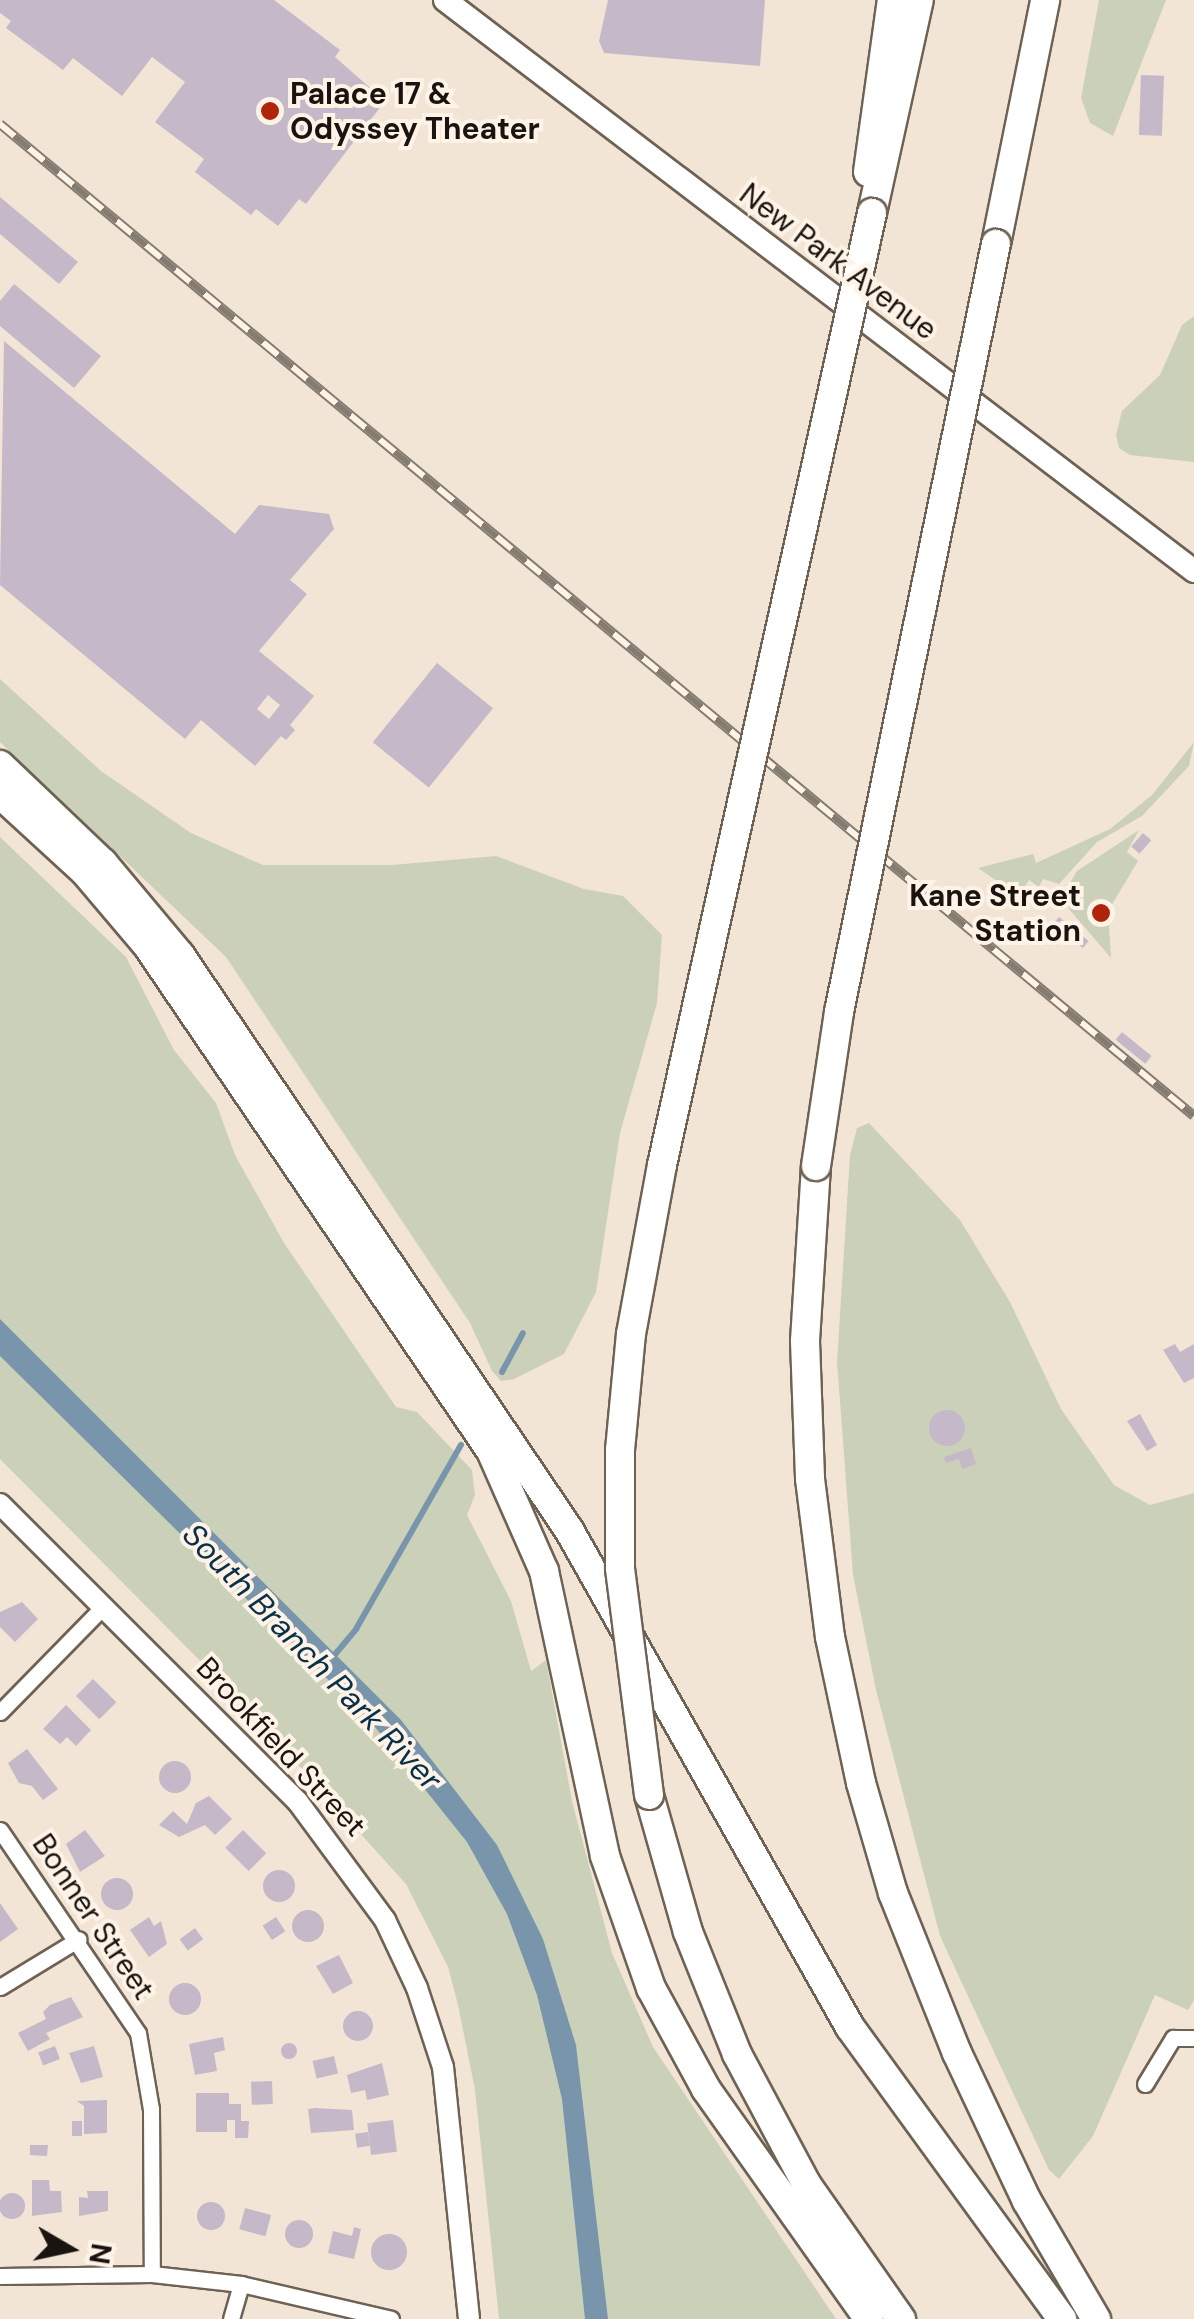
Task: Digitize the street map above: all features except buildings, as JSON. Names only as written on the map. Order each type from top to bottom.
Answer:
[{"type":"highway","points":[[892,0],[872,213],[662,1166],[631,1334],[620,1450],[620,1557],[629,1680],[649,1795],[695,1952],[743,2066],[807,2184],[902,2319]]},
{"type":"highway","points":[[876,154],[919,0]]},
{"type":"highway","points":[[1044,0],[839,1012],[816,1166],[806,1302],[808,1442],[840,1689],[898,1905],[951,2040],[1027,2201],[1090,2310]]},
{"type":"highway","points":[[0,765],[90,850],[171,942],[468,1377],[620,1616],[823,1983],[1062,2319]]},
{"type":"highway","points":[[0,794],[84,872],[148,945],[491,1451],[544,1571],[602,1844],[644,1972],[706,2089],[868,2319]]},
{"type":"main road","name":"New Park Avenue","points":[[445,0],[1194,571]]},
{"type":"street","name":"Brookfield Street","points":[[0,1504],[322,1829],[385,1920],[418,1988],[442,2067],[470,2319]]},
{"type":"street","points":[[0,1712],[103,1607]]},
{"type":"street","name":"Bonner Street","points":[[0,1830],[125,2008],[146,2068],[152,2274]]},
{"type":"street","points":[[0,1987],[79,1939]]},
{"type":"street","points":[[1145,2084],[1186,2037]]},
{"type":"street","points":[[0,2276],[152,2274],[241,2284],[391,2319]]},
{"type":"street","points":[[231,2319],[241,2284]]},
{"type":"green space","points":[[1099,0],[1166,0],[1113,136],[1090,123],[1081,98]]},
{"type":"green space","points":[[1194,316],[1194,462],[1130,455],[1119,448],[1116,435],[1122,411],[1160,375],[1182,325]]},
{"type":"green space","points":[[0,679],[101,771],[191,833],[263,865],[392,865],[496,856],[584,889],[623,896],[662,935],[657,1003],[620,1133],[596,1292],[564,1354],[514,1379],[501,1381],[492,1371],[470,1323],[226,957],[0,742]]},
{"type":"green space","points":[[1194,742],[1189,766],[1142,816],[1097,842],[1059,884],[1043,879],[1039,887],[1029,880],[1024,888],[1043,904],[1023,899],[978,868],[1033,854],[1036,863],[1110,829],[1152,795]]},
{"type":"green space","points":[[1139,830],[1127,852],[1138,861],[1108,911],[1111,958],[1069,909],[1065,892],[1077,871]]},
{"type":"green space","points":[[0,837],[126,957],[174,1050],[216,1103],[235,1155],[284,1243],[396,1407],[417,1412],[472,1470],[475,1495],[467,1515],[511,1601],[531,1671],[546,1660],[572,1801],[612,1953],[653,2047],[836,2319],[499,2319],[475,2090],[458,2005],[448,1967],[406,1884],[241,1702],[0,1459]]},
{"type":"green space","points":[[869,1123],[960,1220],[1010,1302],[1061,1409],[1114,1485],[1150,1505],[1194,1493],[1194,2000],[1188,2010],[1155,1995],[1093,2136],[1059,2179],[1049,2170],[940,1936],[876,1690],[853,1575],[837,1362],[850,1155],[857,1128]]},
{"type":"water","name":"South Branch Park River","points":[[0,1319],[401,1720],[497,1845],[543,1939],[576,2045],[608,2319],[585,2319],[562,2099],[537,1995],[507,1914],[467,1842],[371,1722],[0,1356]]},
{"type":"waterway","points":[[502,1372],[523,1333]]},
{"type":"waterway","name":"South Branch Park River","points":[[332,1658],[356,1629],[461,1445]]},
{"type":"railway","points":[[0,124],[1194,1116]]},
{"type":"place","name":"Palace 17 & Odyssey Theater","points":[[270,111]]},
{"type":"place","name":"Kane Street Station","points":[[1101,913]]}]
